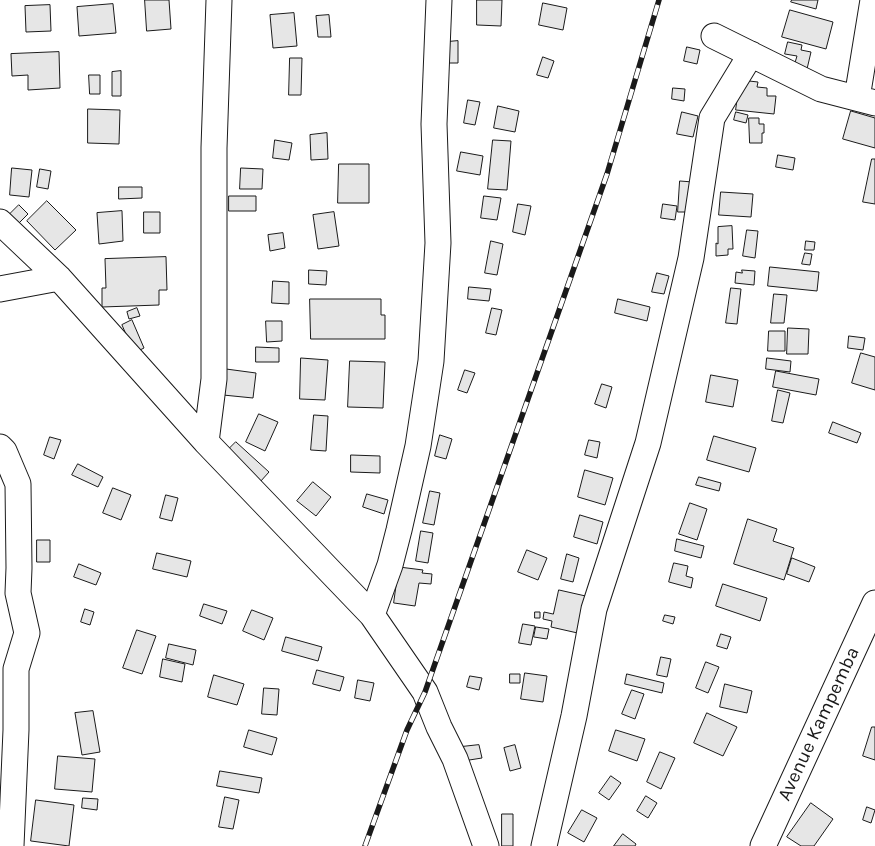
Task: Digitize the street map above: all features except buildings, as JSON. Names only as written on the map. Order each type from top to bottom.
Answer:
[{"type":"street","points":[[206,442],[214,379],[214,148],[219,0]]},
{"type":"street","points":[[372,615],[390,565],[399,530],[418,446],[431,361],[438,243],[434,124],[439,0]]},
{"type":"street","points":[[714,36],[821,89],[866,101],[873,0]]},
{"type":"street","points":[[544,846],[574,716],[594,609],[648,443],[691,258],[712,118],[751,54]]},
{"type":"street","points":[[0,222],[59,278],[206,442],[372,615],[425,692],[439,727],[455,759],[486,846]]},
{"type":"street","points":[[0,289],[59,278]]},
{"type":"street","points":[[0,447],[18,484],[18,593],[26,633],[16,670],[16,730],[11,846]]},
{"type":"street","name":"Avenue Kampemba","points":[[763,846],[875,603]]},
{"type":"railway","points":[[365,846],[407,730],[425,692],[607,174],[659,0]]}]
